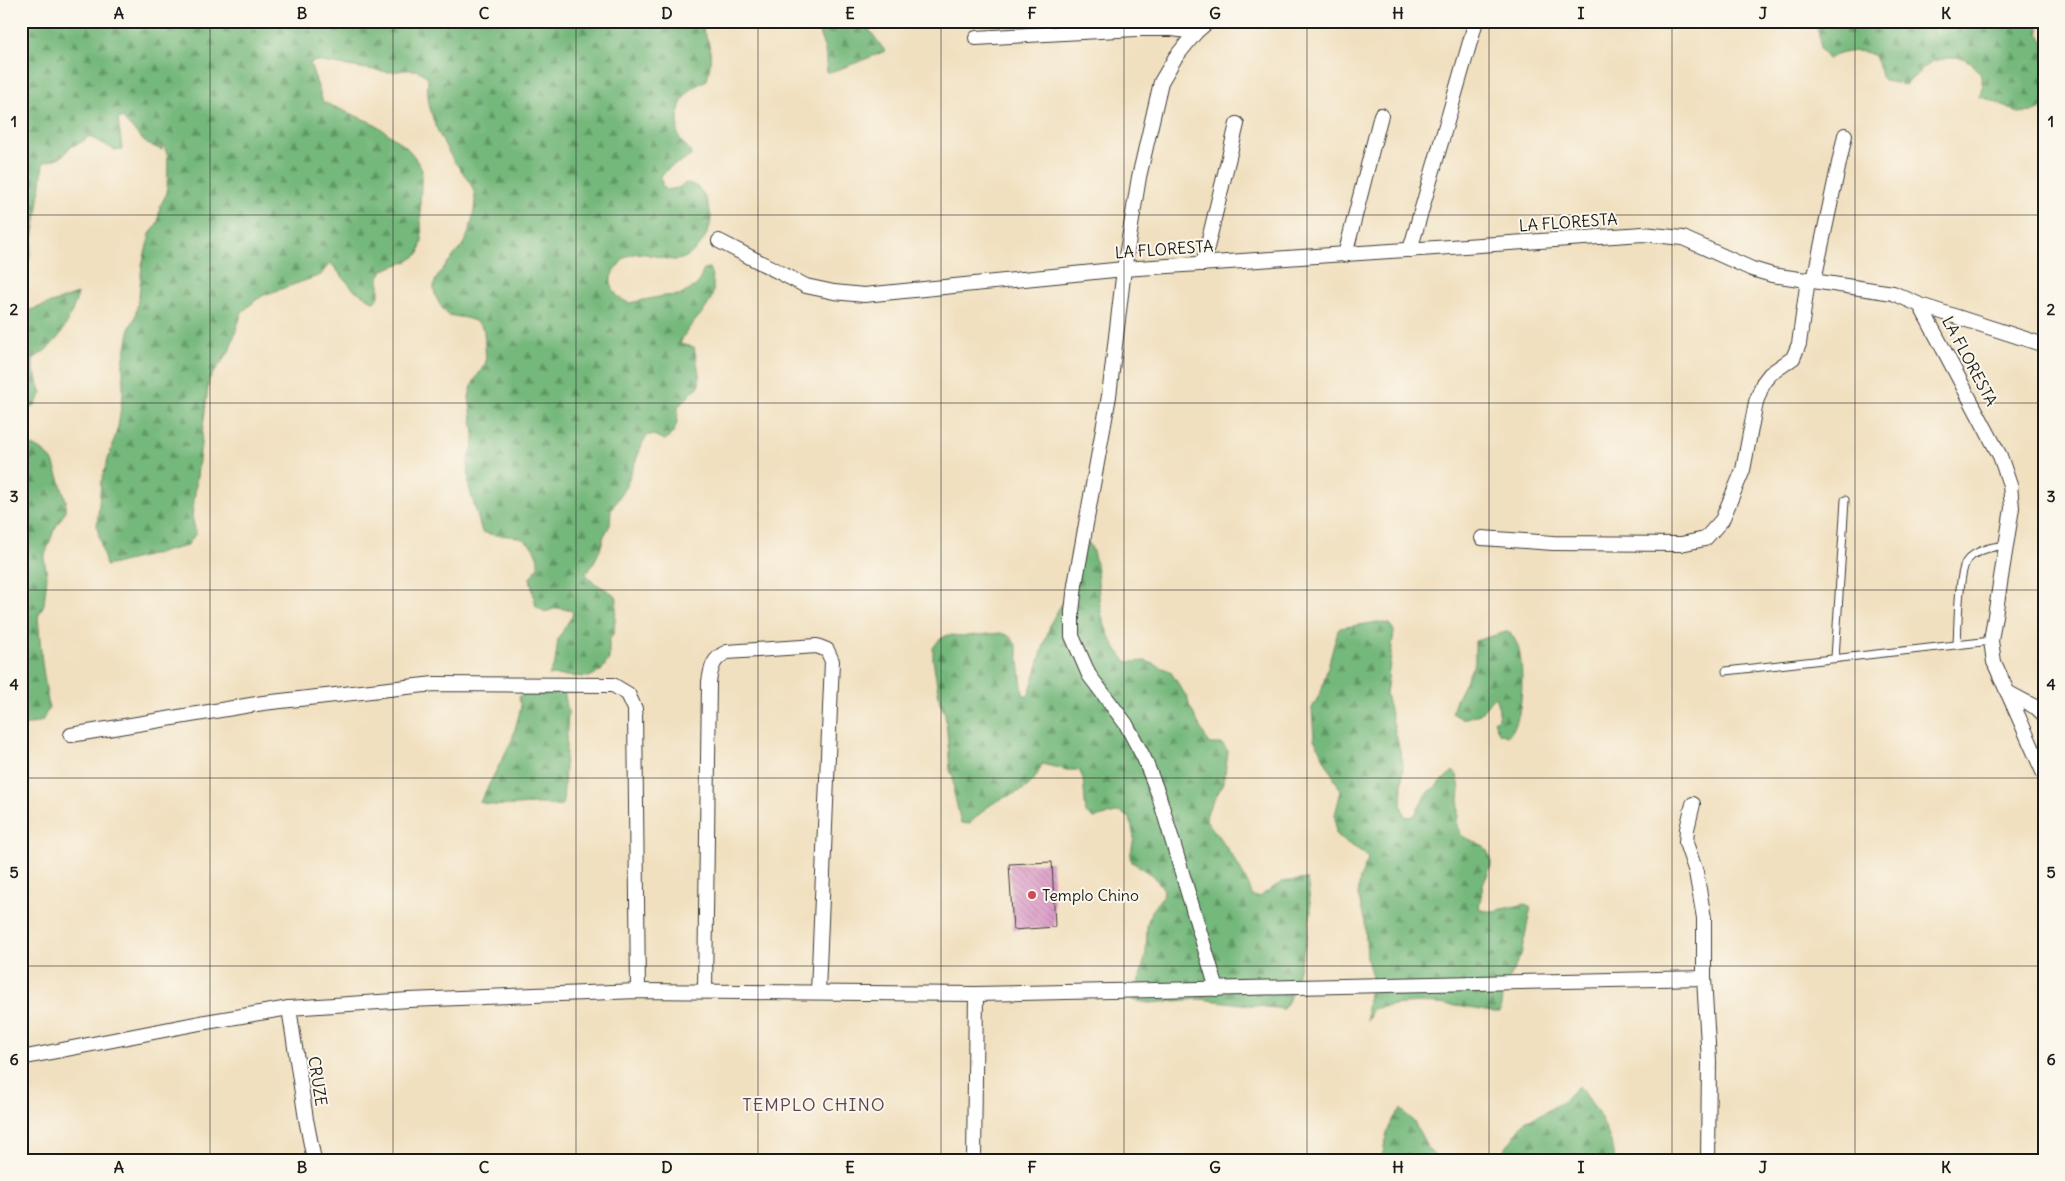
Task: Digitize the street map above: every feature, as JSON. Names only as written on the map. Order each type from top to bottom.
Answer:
[{"type":"street","points":[[1209,21],[1196,32],[1174,58],[1161,82],[1139,177],[1124,270],[1109,396],[1075,585],[1072,636],[1089,674],[1126,724],[1144,758],[1158,794],[1217,990]]},
{"type":"street","points":[[1410,250],[1476,21]]},
{"type":"street","points":[[976,38],[1136,28],[1196,32]]},
{"type":"street","points":[[1345,255],[1381,115]]},
{"type":"street","points":[[1203,264],[1237,124]]},
{"type":"street","points":[[1482,538],[1553,543],[1681,544],[1705,539],[1722,520],[1743,470],[1756,402],[1763,383],[1770,374],[1793,358],[1799,344],[1811,280],[1845,135]]},
{"type":"street","name":"LA FLORESTA","points":[[719,242],[806,286],[834,292],[864,295],[1124,270],[1643,234],[1682,238],[1752,269],[1772,275],[1893,293],[1920,305],[2000,456],[2010,485],[2012,508],[1991,641],[1994,662],[2044,774]]},
{"type":"street","points":[[1920,305],[2044,345]]},
{"type":"street","points":[[705,991],[709,682],[712,665],[718,656],[726,652],[817,646],[827,650],[832,661],[818,992]]},
{"type":"street","points":[[71,735],[263,702],[434,684],[613,685],[628,694],[635,709],[638,991]]},
{"type":"street","points":[[2007,692],[2037,708],[2044,716]]},
{"type":"street","points":[[1693,804],[1686,843],[1696,872],[1704,918],[1704,978],[1709,1061],[1708,1160]]},
{"type":"street","points":[[21,1058],[200,1022],[289,1008],[409,1000],[638,991],[976,994],[1704,978]]},
{"type":"street","points":[[974,1160],[976,994]]},
{"type":"street","name":"CRUZE","points":[[289,1008],[314,1160]]},
{"type":"lane","points":[[1836,658],[1845,500]]},
{"type":"lane","points":[[1957,645],[1962,580],[1966,562],[1975,554],[1987,548],[2005,545]]},
{"type":"lane","points":[[1726,671],[1991,641]]},
{"type":"green space","points":[[21,21],[701,21],[710,49],[708,76],[707,80],[693,88],[684,97],[678,117],[678,136],[690,150],[691,156],[671,167],[661,176],[662,185],[667,190],[678,188],[686,183],[694,185],[703,193],[711,214],[708,231],[703,241],[695,250],[680,259],[673,260],[637,253],[628,256],[614,270],[611,280],[616,294],[629,303],[663,296],[681,295],[699,282],[703,271],[709,267],[713,281],[713,292],[710,301],[685,333],[680,344],[694,347],[699,373],[699,386],[678,407],[676,426],[669,437],[665,440],[648,435],[643,442],[626,486],[611,510],[610,525],[600,550],[586,573],[591,581],[617,598],[614,632],[609,641],[609,659],[601,671],[589,677],[549,675],[555,663],[558,639],[573,614],[571,610],[557,608],[545,612],[536,606],[530,578],[537,569],[538,559],[532,546],[520,538],[482,532],[469,487],[468,461],[474,443],[469,397],[473,383],[486,362],[484,331],[478,323],[448,315],[438,301],[434,289],[437,277],[465,241],[470,228],[475,195],[470,183],[452,158],[437,130],[429,100],[428,79],[424,74],[415,70],[387,72],[315,61],[310,63],[323,102],[375,124],[406,147],[422,170],[420,202],[422,240],[419,254],[408,261],[383,270],[379,277],[379,297],[374,302],[353,289],[330,262],[321,275],[264,295],[242,312],[229,352],[209,379],[192,517],[196,533],[187,546],[106,566],[97,527],[101,482],[118,427],[123,394],[123,363],[130,327],[135,318],[142,265],[150,234],[158,222],[160,206],[167,193],[168,156],[162,142],[162,150],[147,144],[122,118],[118,119],[122,149],[115,150],[89,136],[82,142],[70,147],[63,156],[43,163],[35,229],[21,294]]},
{"type":"green space","points":[[815,21],[863,21],[885,51],[827,72],[825,50]]},
{"type":"green space","points":[[1815,21],[2038,21],[2040,36],[2044,42],[2044,106],[2027,113],[2019,112],[1979,97],[1983,87],[1980,73],[1971,62],[1962,58],[1954,57],[1932,61],[1905,85],[1885,81],[1880,75],[1875,57],[1869,53],[1848,52],[1828,59],[1820,49],[1819,34]]},
{"type":"green space","points":[[78,294],[67,323],[57,339],[43,353],[33,359],[33,368],[42,393],[35,405],[27,408],[21,407],[21,310],[30,310]]},
{"type":"green space","points":[[21,441],[42,450],[53,461],[66,500],[65,512],[54,530],[44,558],[47,576],[44,604],[38,617],[42,663],[49,708],[42,721],[21,727]]},
{"type":"green space","points":[[1083,536],[1088,542],[1095,559],[1100,606],[1110,637],[1118,651],[1128,662],[1146,661],[1170,671],[1188,699],[1189,705],[1209,744],[1222,744],[1228,751],[1222,783],[1206,820],[1239,867],[1252,896],[1259,897],[1282,882],[1307,879],[1311,911],[1307,937],[1297,977],[1288,1002],[1283,1009],[1200,999],[1149,1003],[1132,1000],[1135,998],[1134,992],[1137,988],[1146,954],[1147,925],[1151,911],[1162,897],[1163,888],[1153,876],[1132,862],[1130,857],[1134,838],[1130,818],[1120,812],[1094,818],[1086,813],[1083,778],[1079,770],[1067,770],[1042,764],[1034,779],[1025,788],[995,802],[969,824],[961,823],[950,770],[945,714],[940,703],[933,660],[933,648],[939,640],[947,635],[966,636],[1001,633],[1011,637],[1018,653],[1023,694],[1028,697],[1051,622],[1066,597],[1072,551]]},
{"type":"green space","points":[[1378,622],[1390,624],[1394,631],[1386,694],[1403,763],[1401,805],[1405,817],[1414,816],[1426,795],[1453,771],[1457,775],[1460,788],[1457,826],[1462,836],[1484,846],[1491,858],[1491,866],[1483,885],[1479,908],[1485,911],[1493,911],[1526,904],[1531,907],[1521,955],[1503,990],[1500,1012],[1417,1003],[1373,1009],[1367,1021],[1367,1006],[1372,977],[1367,959],[1365,923],[1358,895],[1360,878],[1368,859],[1362,852],[1344,841],[1336,833],[1335,815],[1341,791],[1314,739],[1312,708],[1321,692],[1338,630],[1340,628]]},
{"type":"green space","points":[[1510,632],[1518,646],[1522,680],[1522,694],[1517,720],[1513,730],[1507,736],[1499,733],[1494,721],[1498,718],[1499,709],[1495,696],[1480,714],[1462,719],[1452,713],[1456,700],[1475,662],[1475,641]]},
{"type":"green space","points":[[561,690],[564,691],[568,711],[563,804],[556,806],[544,804],[494,805],[480,802],[512,740],[521,707],[519,697],[523,692],[551,694]]},
{"type":"green space","points":[[21,759],[28,771],[28,780],[21,826]]},
{"type":"green space","points":[[1578,1086],[1590,1100],[1602,1121],[1611,1142],[1613,1160],[1493,1160],[1501,1155],[1526,1120],[1541,1115],[1563,1101]]},
{"type":"green space","points":[[1401,1109],[1414,1122],[1429,1150],[1439,1160],[1382,1160],[1387,1132]]},
{"type":"building","name":"Templo Chino","points":[[1052,862],[1055,927],[1013,930],[1009,864]]},
{"type":"place","name":"Templo Chino","points":[[1032,895]]},
{"type":"district","name":"TEMPLO CHINO","points":[[814,1105]]}]
